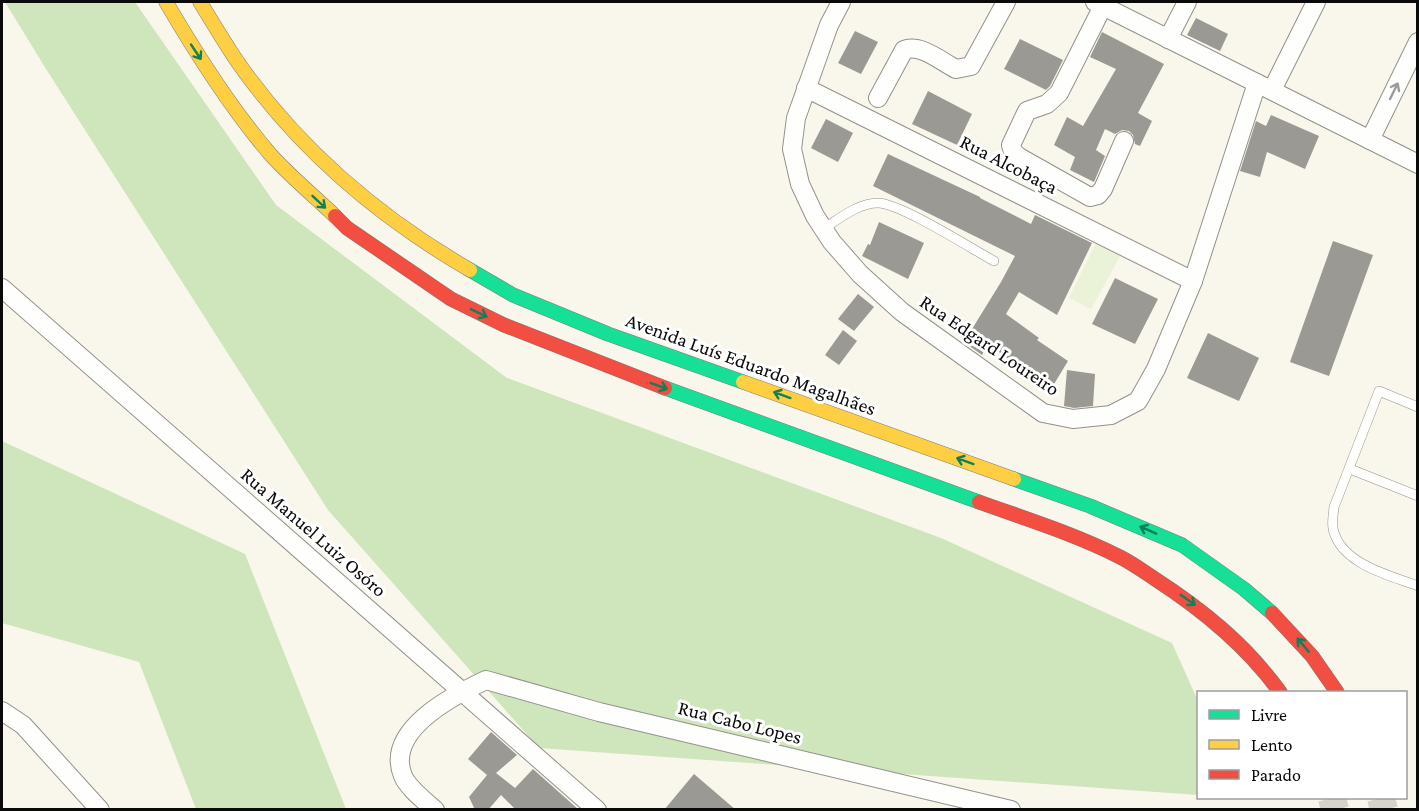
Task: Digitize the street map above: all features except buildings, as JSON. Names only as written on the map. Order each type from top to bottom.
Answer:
[{"type":"main road","points":[[166,2],[237,112],[272,156],[347,228],[451,299],[504,325],[625,374],[963,496],[1121,557],[1191,602],[1235,639],[1267,674],[1279,691]]},
{"type":"main road","name":"Avenida Luís Eduardo Magalhães","points":[[200,2],[239,64],[276,110],[325,163],[383,214],[447,257],[513,295],[609,334],[1090,506],[1182,545],[1244,589],[1281,620],[1312,656],[1336,691]]},
{"type":"street","name":"Rua Edgard Loureiro","points":[[841,2],[829,25],[806,88],[796,118],[792,149],[800,184],[823,229],[860,274],[902,312],[1043,413],[1073,419],[1111,415],[1138,401],[1156,369],[1193,281],[1265,87],[1316,2]]},
{"type":"street","points":[[878,98],[904,51],[908,49],[919,50],[956,69],[971,66],[1006,2]]},
{"type":"street","points":[[1168,39],[1187,2]]},
{"type":"street","points":[[1124,141],[1103,189],[1098,195],[1090,197],[1019,157],[1013,152],[1011,145],[1027,111],[1047,104],[1059,93],[1100,3],[1418,164]]},
{"type":"street","points":[[1370,140],[1418,42]]},
{"type":"street","name":"Rua Alcobaça","points":[[806,88],[1193,281]]},
{"type":"street","name":"Rua Manuel Luiz Osóro","points":[[2,288],[597,810]]},
{"type":"street","name":"Rua Cabo Lopes","points":[[435,810],[403,777],[400,760],[403,742],[418,723],[462,692],[486,680],[599,712],[1011,810]]},
{"type":"street","points":[[2,711],[22,724],[100,810]]},
{"type":"lane","points":[[823,229],[856,208],[880,203],[897,209],[994,261]]},
{"type":"lane","points":[[1418,407],[1379,391],[1334,507],[1333,522],[1334,535],[1342,547],[1355,559],[1418,586]]},
{"type":"lane","points":[[1350,469],[1418,496]]},
{"type":"green space","points":[[5,2],[135,2],[276,205],[507,378],[941,538],[1172,643],[1197,699],[1197,795],[539,748],[328,510]]},
{"type":"green space","points":[[1096,243],[1120,256],[1091,309],[1069,298]]},
{"type":"green space","points":[[2,441],[245,554],[346,809],[196,809],[139,662],[2,623]]},
{"type":"tunnel","points":[[1332,799],[1335,810]]},
{"type":"tunnel","points":[[1381,799],[1384,810]]},
{"type":"traffic: fast","points":[[470,270],[513,295],[608,334],[743,382]]},
{"type":"traffic: fast","points":[[665,388],[979,502]]},
{"type":"traffic: fast","points":[[1014,479],[1090,506],[1182,545],[1244,589],[1272,613]]},
{"type":"traffic: slow","points":[[166,2],[215,81],[256,137],[286,171],[335,216]]},
{"type":"traffic: slow","points":[[200,2],[262,95],[315,153],[343,179],[404,228],[470,270]]},
{"type":"traffic: slow","points":[[743,382],[1014,479]]},
{"type":"traffic: jam","points":[[335,216],[347,228],[451,299],[504,325],[665,388]]},
{"type":"traffic: jam","points":[[979,502],[1086,541],[1133,564],[1190,603],[1223,630],[1253,659],[1279,691]]},
{"type":"traffic: jam","points":[[1272,613],[1312,656],[1336,691]]}]
